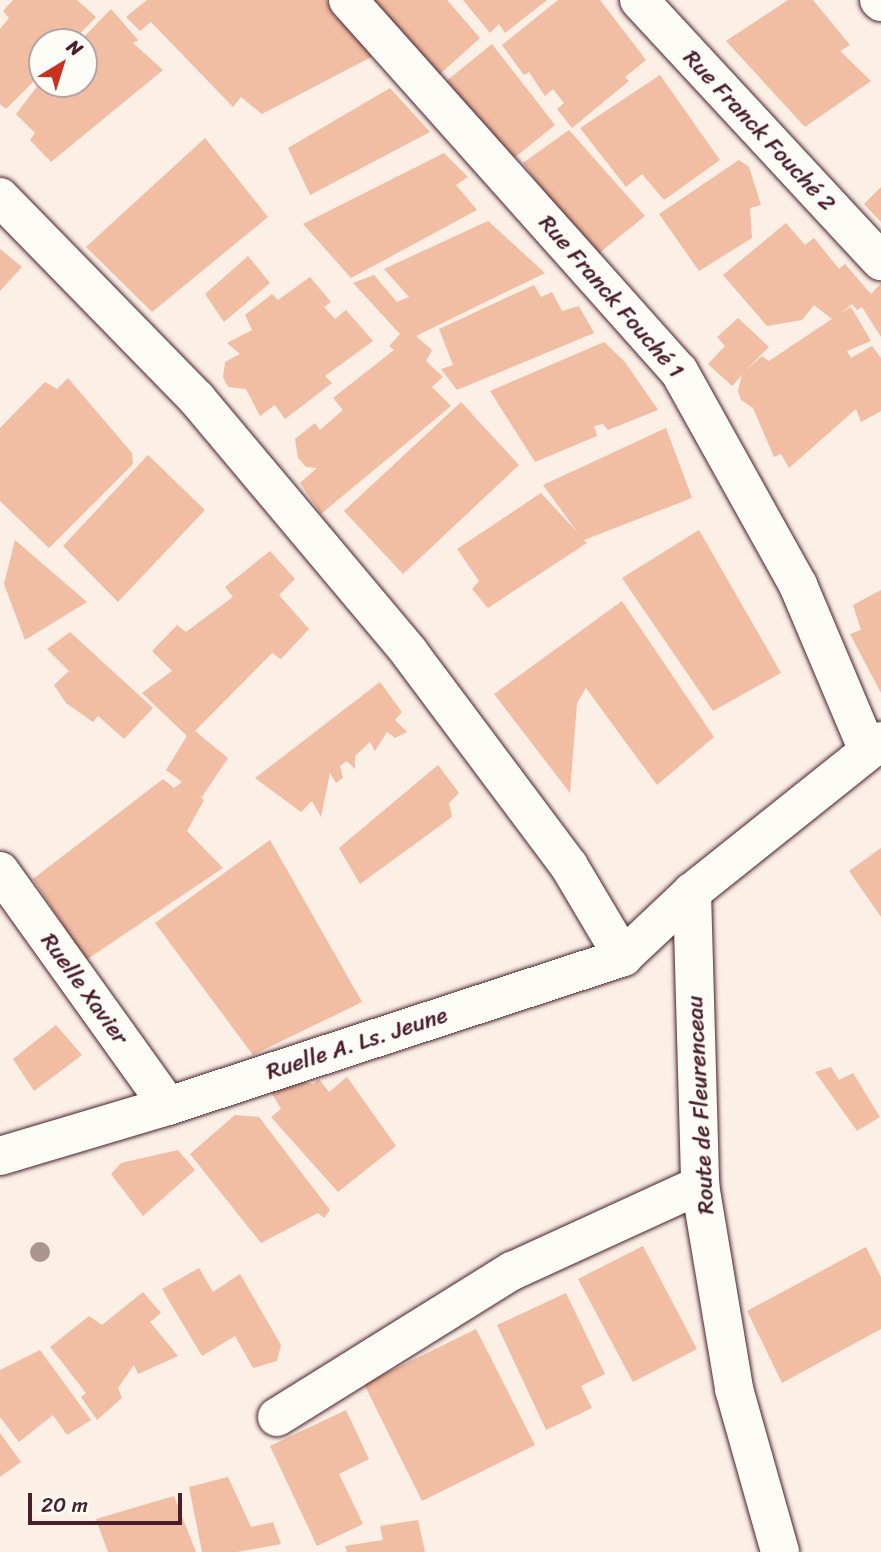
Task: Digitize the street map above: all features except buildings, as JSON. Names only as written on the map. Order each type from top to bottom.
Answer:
[{"type":"street","name":"Rue Franck Fouché 1","points":[[348,0],[679,371],[798,585],[874,744]]},
{"type":"street","name":"Rue Franck Fouché 2","points":[[639,0],[881,261]]},
{"type":"street","points":[[0,197],[197,399],[409,652],[569,866],[623,957]]},
{"type":"street","points":[[692,892],[874,744]]},
{"type":"street","name":"Ruelle Xavier","points":[[0,871],[168,1106]]},
{"type":"street","name":"Ruelle A. Ls. Jeune","points":[[0,1156],[168,1106],[623,957],[692,892]]},
{"type":"street","name":"Route de Fleurenceau","points":[[692,892],[700,1185],[734,1389],[767,1547]]},
{"type":"street","points":[[277,1417],[512,1272],[700,1185]]}]
